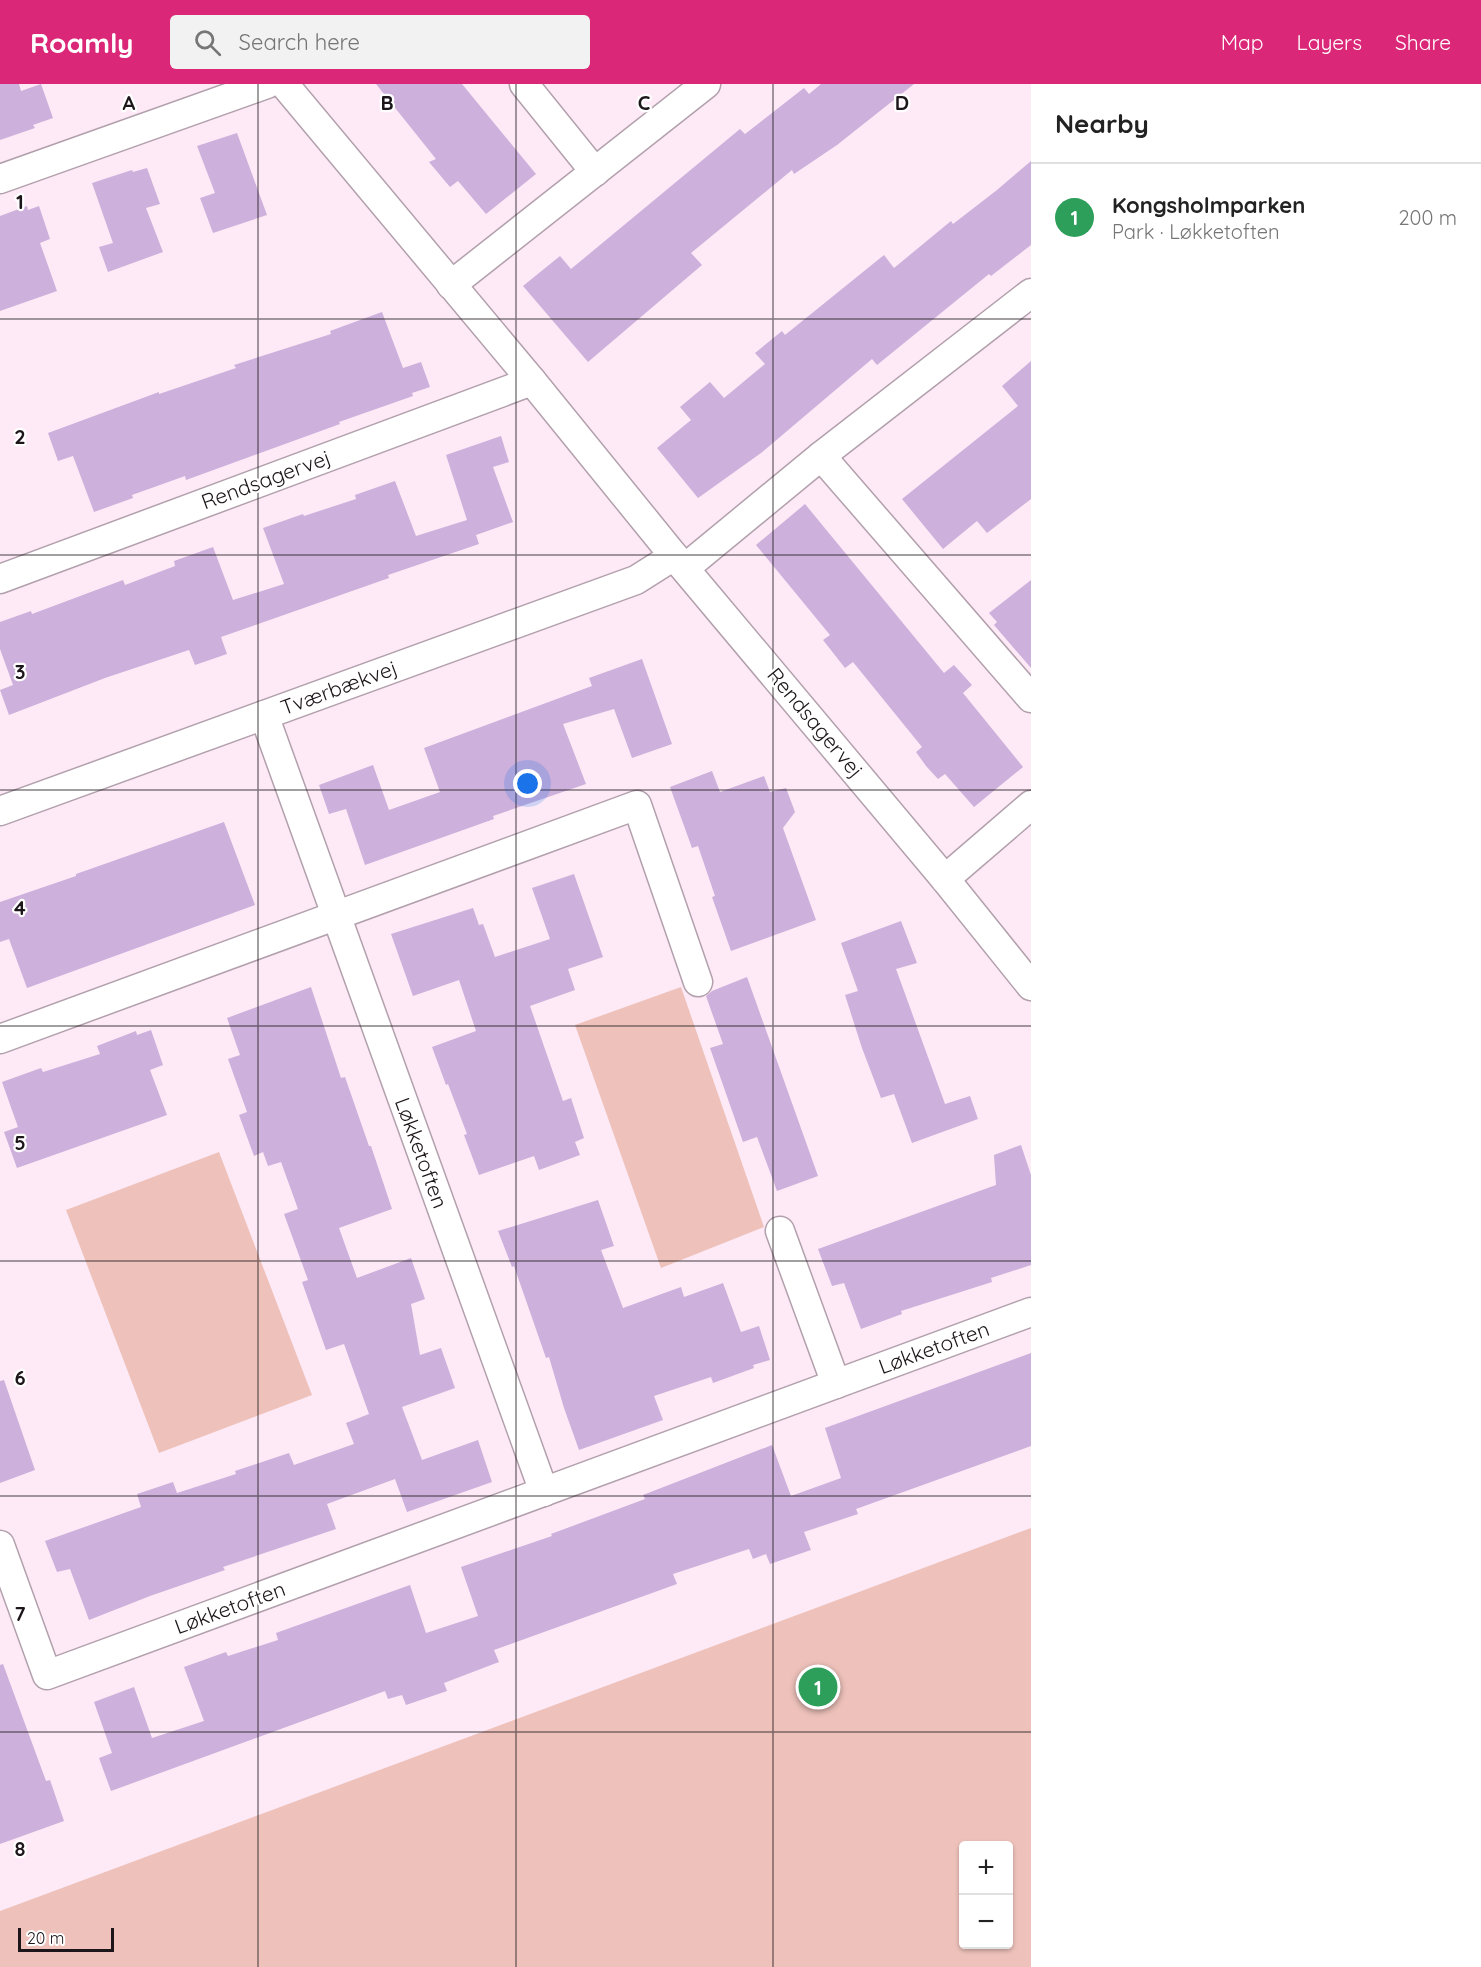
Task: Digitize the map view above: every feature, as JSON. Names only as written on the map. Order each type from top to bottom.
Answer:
[{"type":"street","points":[[0,179],[267,84]]},
{"type":"street","name":"Rendsagervej","points":[[284,84],[945,879],[1031,986]]},
{"type":"street","points":[[524,84],[595,172]]},
{"type":"street","points":[[451,285],[706,84]]},
{"type":"street","points":[[680,562],[1031,293]]},
{"type":"street","name":"Rendsagervej","points":[[0,579],[532,381]]},
{"type":"street","points":[[821,456],[1031,698]]},
{"type":"street","name":"Tværbækvej","points":[[0,811],[680,562]]},
{"type":"street","name":"Løkketoften","points":[[264,715],[544,1492]]},
{"type":"street","points":[[0,1040],[637,805],[698,982]]},
{"type":"street","points":[[945,879],[1031,805]]},
{"type":"street","points":[[780,1231],[836,1384]]},
{"type":"street","name":"Løkketoften","points":[[0,1545],[47,1675],[1031,1312]]},
{"type":"shaded area","points":[[681,987],[764,1227],[661,1268],[575,1025]]},
{"type":"shaded area","points":[[219,1152],[312,1395],[159,1453],[66,1210]]},
{"type":"shaded area","points":[[1031,1528],[1031,1967],[0,1967],[0,1911]]},
{"type":"building","points":[[0,84],[19,84],[21,91],[41,84],[53,118],[33,125],[35,128],[0,140]]},
{"type":"building","points":[[376,84],[462,84],[536,174],[486,214],[458,181],[450,187],[429,162],[436,159]]},
{"type":"building","points":[[821,84],[914,84],[837,145],[794,174],[792,170],[691,253],[702,265],[588,362],[523,286],[560,256],[571,269],[740,129],[745,134],[804,88],[809,94]]},
{"type":"building","points":[[237,133],[267,215],[213,233],[200,198],[215,193],[197,146]]},
{"type":"building","points":[[1031,161],[1031,245],[991,276],[989,274],[877,365],[872,359],[761,453],[698,498],[657,448],[691,420],[680,407],[710,382],[724,398],[765,364],[755,353],[782,331],[785,335],[884,255],[894,268],[951,221],[953,224]]},
{"type":"building","points":[[147,168],[160,204],[146,208],[163,252],[108,272],[99,247],[113,243],[92,183],[132,170],[133,172]]},
{"type":"building","points":[[27,206],[28,210],[39,206],[50,239],[40,243],[57,291],[0,311],[0,216]]},
{"type":"building","points":[[382,312],[403,368],[421,362],[430,387],[412,393],[413,396],[186,480],[185,476],[132,495],[133,498],[94,512],[73,456],[58,461],[48,433],[159,392],[159,394],[236,368],[234,365],[331,334],[330,331]]},
{"type":"building","points":[[1031,361],[1031,499],[987,533],[977,521],[943,549],[902,499],[1018,406],[1002,386]]},
{"type":"building","points":[[501,436],[509,462],[493,467],[513,522],[476,535],[479,544],[221,637],[227,654],[195,665],[189,650],[105,678],[9,715],[0,690],[13,685],[0,649],[0,622],[31,611],[32,614],[123,580],[125,585],[175,566],[174,561],[213,547],[233,600],[284,584],[263,528],[356,499],[355,495],[395,481],[416,536],[467,520],[446,455]]},
{"type":"building","points":[[805,504],[944,673],[954,665],[972,685],[963,693],[1023,767],[974,807],[945,774],[938,779],[926,766],[916,752],[922,747],[853,662],[845,668],[823,640],[830,635],[756,545]]},
{"type":"building","points":[[1031,580],[1031,668],[994,625],[997,622],[989,613]]},
{"type":"building","points":[[642,659],[672,744],[632,758],[614,709],[563,724],[586,784],[493,816],[494,819],[365,865],[346,809],[329,814],[319,785],[373,765],[389,810],[440,792],[424,748],[592,686],[589,678]]},
{"type":"building","points":[[712,771],[720,792],[764,776],[770,792],[786,788],[795,812],[783,828],[816,920],[731,951],[712,897],[715,896],[698,846],[692,848],[670,787]]},
{"type":"building","points":[[224,822],[255,905],[27,988],[9,939],[0,942],[0,902]]},
{"type":"building","points":[[574,874],[603,957],[568,969],[575,990],[530,1006],[563,1101],[571,1098],[584,1138],[575,1142],[580,1155],[539,1170],[534,1156],[479,1175],[464,1135],[467,1134],[432,1047],[476,1031],[459,980],[413,996],[391,934],[473,908],[479,925],[483,924],[495,957],[550,939],[532,888]]},
{"type":"building","points":[[901,921],[917,963],[896,969],[945,1104],[970,1096],[978,1119],[912,1143],[894,1094],[881,1098],[862,1048],[845,995],[858,991],[841,943]]},
{"type":"building","points":[[747,977],[818,1176],[777,1191],[757,1137],[743,1142],[710,1048],[723,1044],[706,996],[712,991]]},
{"type":"building","points":[[311,987],[341,1078],[345,1077],[392,1209],[339,1228],[357,1278],[411,1258],[425,1299],[411,1304],[420,1355],[441,1348],[455,1388],[402,1407],[422,1460],[478,1440],[492,1482],[407,1512],[395,1479],[327,1504],[336,1529],[223,1567],[225,1570],[89,1620],[70,1569],[57,1572],[45,1541],[141,1507],[137,1494],[173,1482],[177,1493],[236,1474],[235,1471],[289,1453],[294,1465],[354,1444],[346,1423],[369,1414],[344,1344],[326,1350],[302,1282],[308,1280],[284,1214],[298,1209],[281,1162],[268,1166],[263,1152],[254,1156],[239,1115],[247,1112],[228,1059],[240,1055],[227,1018]]},
{"type":"building","points":[[151,1030],[163,1065],[150,1070],[167,1115],[17,1168],[4,1132],[18,1127],[2,1082],[41,1068],[43,1072],[100,1054],[97,1046],[136,1031],[137,1035]]},
{"type":"building","points":[[1021,1145],[1031,1175],[1031,1265],[991,1278],[992,1282],[901,1311],[902,1314],[861,1329],[844,1283],[832,1286],[818,1249],[996,1185],[994,1155]]},
{"type":"building","points":[[598,1200],[614,1246],[601,1250],[623,1308],[681,1287],[684,1297],[723,1283],[741,1332],[759,1326],[770,1360],[713,1383],[711,1377],[654,1396],[663,1420],[579,1450],[549,1357],[546,1358],[514,1266],[512,1267],[498,1231]]},
{"type":"building","points":[[1031,1353],[1031,1446],[856,1509],[858,1514],[804,1532],[811,1550],[770,1564],[766,1554],[753,1559],[749,1549],[673,1574],[677,1584],[494,1650],[499,1662],[444,1683],[447,1691],[406,1705],[402,1695],[388,1699],[385,1691],[111,1791],[99,1758],[112,1753],[94,1702],[134,1687],[152,1738],[204,1721],[184,1667],[226,1652],[228,1656],[278,1640],[276,1633],[410,1585],[426,1633],[478,1616],[461,1567],[552,1536],[551,1534],[645,1499],[643,1495],[772,1445],[791,1496],[841,1478],[825,1428]]},
{"type":"building","points":[[4,1380],[35,1470],[0,1483],[0,1381]]},
{"type":"building","points":[[3,1664],[46,1781],[50,1780],[64,1821],[0,1844],[0,1665]]},
{"type":"place","name":"Kongsholmparken","points":[[818,1687]]}]
